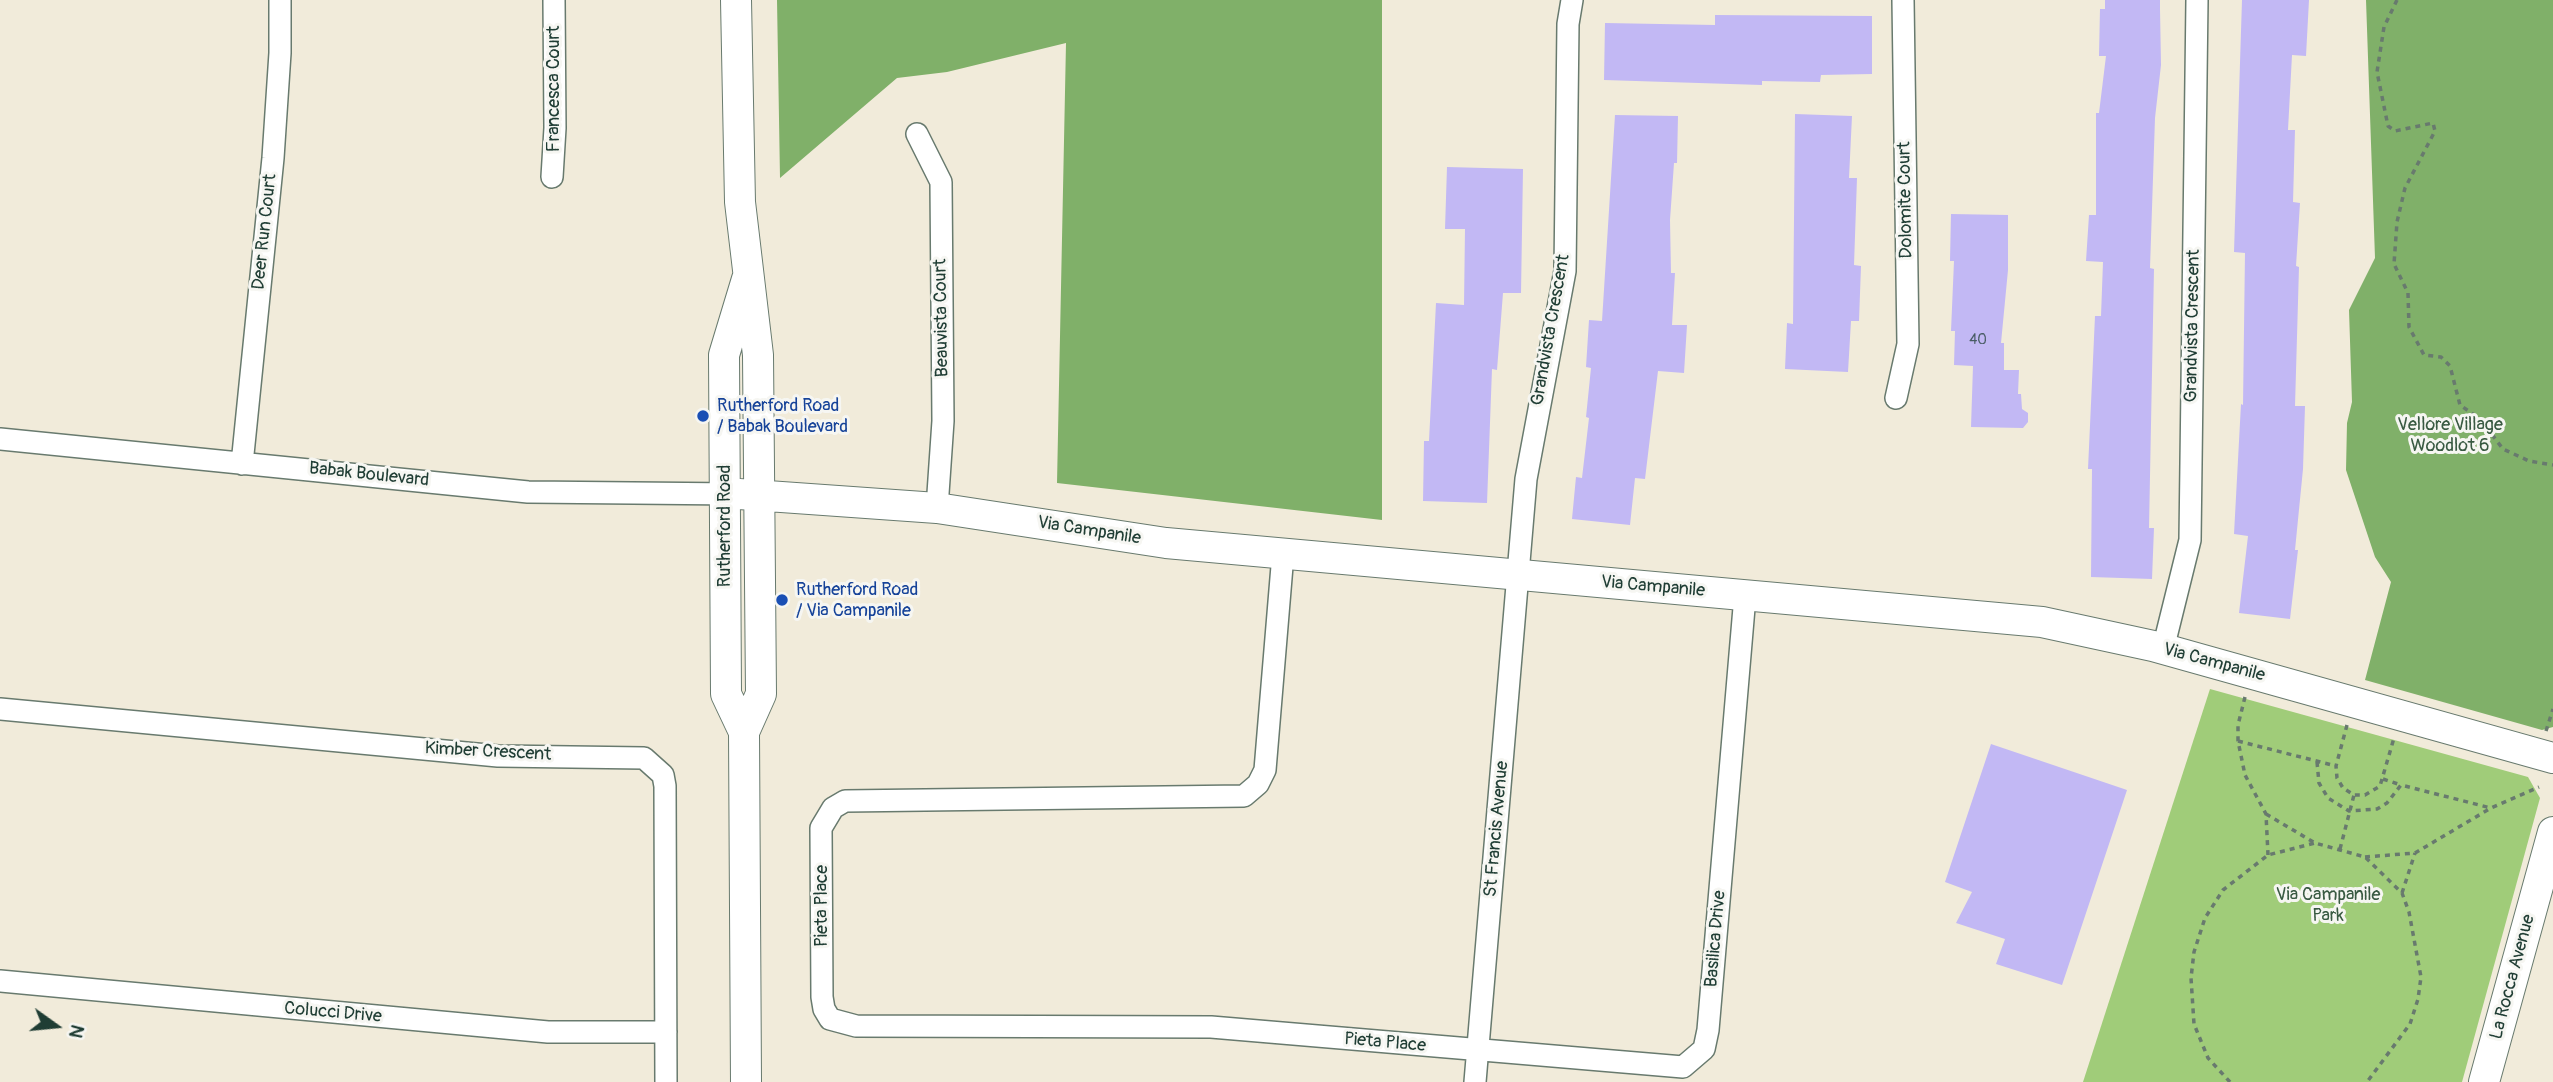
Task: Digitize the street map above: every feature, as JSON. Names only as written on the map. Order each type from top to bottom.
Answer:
[{"type":"street","name":"Deer Run Court","points":[[242,464],[273,158],[280,53],[280,0]]},
{"type":"street","name":"Francesca Court","points":[[552,177],[555,128],[554,0]]},
{"type":"street","name":"Rutherford Road","points":[[736,0],[740,202],[758,355],[741,494],[761,694],[744,732],[746,1082]]},
{"type":"street","name":"Grandvista Crescent","points":[[1519,575],[1530,451],[1565,271],[1568,24],[1572,0]]},
{"type":"street","name":"Dolomite Court","points":[[1896,398],[1908,344],[1903,0]]},
{"type":"street","name":"Grandvista Crescent","points":[[2163,649],[2190,540],[2197,0]]},
{"type":"street","name":"Beauvista Court","points":[[917,134],[941,182],[943,421],[937,508]]},
{"type":"street","name":"Babak Boulevard","points":[[0,439],[528,492],[741,494]]},
{"type":"street","name":"Via Campanile","points":[[741,494],[937,508],[1124,538],[1283,554],[2042,622],[2163,649],[2549,745]]},
{"type":"street","name":"Pieta Place","points":[[1283,554],[1268,743],[1265,770],[1258,784],[1244,796],[1227,798],[845,801],[833,808],[821,828],[824,1009],[830,1018],[856,1026],[1165,1024],[1478,1051]]},
{"type":"street","name":"St Francis Avenue","points":[[1475,1082],[1519,575]]},
{"type":"street","name":"Basilica Drive","points":[[1478,1051],[1683,1067],[1704,1049],[1745,596]]},
{"type":"street","name":"Kimber Crescent","points":[[0,709],[498,756],[645,758],[663,775],[665,786],[666,1082]]},
{"type":"street","name":"La Rocca Avenue","points":[[2484,1082],[2553,832]]},
{"type":"street","name":"Colucci Drive","points":[[0,981],[548,1032],[666,1032]]},
{"type":"path","points":[[2397,0],[2384,27],[2377,72],[2388,126],[2395,131],[2433,123],[2435,131],[2405,188],[2397,222],[2394,264],[2408,293],[2409,327],[2424,355],[2441,357],[2450,366],[2460,405],[2480,419],[2503,449],[2529,461],[2553,465]]},
{"type":"path","points":[[2245,696],[2238,725],[2238,741],[2245,775],[2266,814],[2269,855]]},
{"type":"path","points":[[2549,745],[2553,709]]},
{"type":"path","points":[[2347,724],[2336,766],[2337,778],[2343,788],[2354,795],[2374,791],[2383,779],[2394,738]]},
{"type":"path","points":[[2238,741],[2336,766]]},
{"type":"path","points":[[2317,762],[2319,783],[2328,798],[2349,811],[2377,809],[2387,803],[2401,785]]},
{"type":"path","points":[[2383,779],[2491,808]]},
{"type":"path","points":[[2365,858],[2415,853],[2491,808],[2539,787]]},
{"type":"path","points":[[2340,849],[2354,795]]},
{"type":"path","points":[[2266,814],[2315,843],[2365,858],[2402,893],[2419,955],[2421,977],[2418,999],[2410,1024],[2367,1082]]},
{"type":"path","points":[[2231,1082],[2208,1058],[2199,1042],[2191,1004],[2194,953],[2211,906],[2224,890],[2269,855],[2315,843]]},
{"type":"path","points":[[2402,893],[2415,853]]},
{"type":"green space","points":[[777,0],[1382,0],[1382,520],[1057,483],[1066,43],[947,72],[897,78],[780,178]]},
{"type":"green space","name":"Vellore Village Woodlot 6","points":[[2366,0],[2553,0],[2553,727],[2542,730],[2365,680],[2391,582],[2375,557],[2346,470],[2347,423],[2352,402],[2349,310],[2375,258]]},
{"type":"green space","name":"Via Campanile Park","points":[[2210,689],[2528,777],[2540,798],[2462,1082],[2083,1082]]},
{"type":"building","points":[[2105,0],[2160,0],[2161,65],[2155,118],[2150,268],[2154,269],[2149,528],[2154,528],[2152,579],[2091,577],[2092,469],[2088,469],[2095,316],[2101,316],[2103,262],[2086,261],[2089,215],[2096,215],[2096,113],[2099,113],[2106,56],[2099,56],[2100,9],[2105,9]]},
{"type":"building","points":[[2242,0],[2309,0],[2306,56],[2292,55],[2288,130],[2295,130],[2293,202],[2300,203],[2296,266],[2299,267],[2295,406],[2305,406],[2303,469],[2295,550],[2298,550],[2290,619],[2239,613],[2248,536],[2234,534],[2241,404],[2243,405],[2245,253],[2234,252]]},
{"type":"building","points":[[1715,15],[1872,16],[1872,74],[1821,75],[1820,82],[1762,81],[1762,85],[1604,80],[1605,23],[1715,25]]},
{"type":"building","points":[[1795,114],[1852,116],[1849,178],[1857,178],[1854,265],[1861,266],[1859,321],[1851,321],[1848,372],[1785,369],[1787,323],[1793,324]]},
{"type":"building","points":[[1615,115],[1678,116],[1677,163],[1674,163],[1670,220],[1671,273],[1675,273],[1672,325],[1687,325],[1684,373],[1658,371],[1645,479],[1635,478],[1630,525],[1572,519],[1576,477],[1582,478],[1589,418],[1586,417],[1591,368],[1586,367],[1589,320],[1602,321]]},
{"type":"building","points":[[1447,167],[1523,169],[1521,293],[1503,293],[1497,370],[1492,369],[1487,503],[1423,501],[1424,441],[1429,441],[1436,303],[1464,305],[1465,229],[1445,229]]},
{"type":"building","points":[[1951,214],[2008,215],[2008,270],[2001,343],[2004,343],[2004,370],[2019,370],[2018,394],[2021,394],[2022,409],[2028,413],[2028,422],[2023,428],[1971,427],[1973,366],[1954,365],[1955,331],[1951,331],[1954,261],[1950,261]]},
{"type":"building","points":[[1991,744],[2127,790],[2062,985],[1996,964],[2005,939],[1956,923],[1972,892],[1945,882]]},
{"type":"place","name":"Rutherford Road / Babak Boulevard","points":[[703,416]]},
{"type":"place","name":"Rutherford Road / Via Campanile","points":[[782,600]]}]
